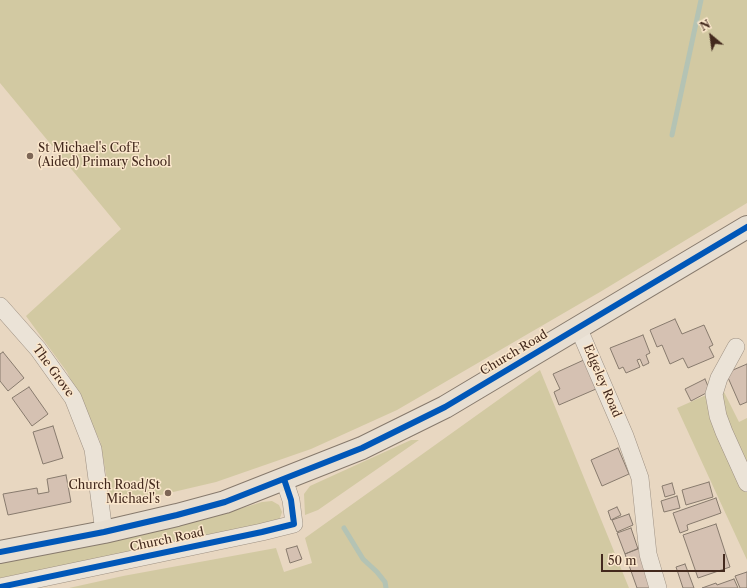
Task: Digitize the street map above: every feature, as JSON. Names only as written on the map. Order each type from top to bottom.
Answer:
[{"type":"main road","name":"Church Road","points":[[0,552],[104,532],[225,502],[324,464],[404,428],[445,407],[747,227]]},
{"type":"street","name":"The Grove","points":[[2,312],[38,349],[73,398],[93,449],[104,532]]},
{"type":"street","name":"Edgeley Road","points":[[578,327],[625,436],[640,478],[642,514],[648,554],[658,588]]},
{"type":"street","points":[[736,347],[718,378],[714,394],[722,427],[747,483]]},
{"type":"street","name":"Church Road","points":[[0,587],[294,524],[291,500],[284,480]]},
{"type":"shaded area","points":[[0,0],[747,0],[747,203],[600,292],[397,410],[311,449],[216,482],[122,504],[110,496],[100,441],[67,372],[26,316],[121,229],[0,83]]},
{"type":"shaded area","points":[[540,370],[629,588],[69,588],[123,576],[276,548],[284,572],[312,563],[305,538]]},
{"type":"shaded area","points":[[722,388],[739,422],[747,418],[747,560],[677,408]]},
{"type":"shaded area","points":[[411,440],[419,440],[318,510],[305,515],[304,494],[310,486]]},
{"type":"shaded area","points":[[272,501],[279,505],[282,512],[276,525],[0,578],[0,563],[206,519],[262,502]]},
{"type":"building","points":[[675,319],[682,334],[704,325],[713,345],[709,347],[714,357],[688,368],[683,358],[670,364],[662,345],[657,347],[650,330]]},
{"type":"building","points":[[643,335],[650,353],[646,355],[649,363],[643,366],[640,359],[637,360],[640,367],[626,373],[623,367],[619,369],[610,348]]},
{"type":"building","points":[[3,352],[24,378],[8,391],[0,381],[0,354]]},
{"type":"building","points":[[586,359],[596,389],[559,405],[554,392],[560,389],[553,374]]},
{"type":"building","points":[[747,364],[747,402],[740,405],[726,373]]},
{"type":"building","points":[[705,379],[710,391],[691,401],[685,389]]},
{"type":"building","points":[[29,387],[48,414],[32,426],[12,398]]},
{"type":"building","points":[[53,426],[63,458],[43,464],[33,432]]},
{"type":"building","points":[[618,448],[629,474],[602,486],[591,460]]},
{"type":"building","points":[[66,475],[71,502],[8,515],[3,494],[37,488],[38,494],[49,492],[47,479]]},
{"type":"building","points":[[709,482],[713,497],[686,505],[682,490]]},
{"type":"building","points":[[672,483],[675,494],[665,497],[662,486]]},
{"type":"building","points":[[677,496],[680,508],[664,512],[661,501]]},
{"type":"building","points":[[716,498],[721,513],[687,525],[688,530],[680,533],[673,513]]},
{"type":"building","points":[[617,507],[621,515],[611,520],[608,511]]},
{"type":"building","points":[[629,514],[633,525],[617,532],[612,520]]},
{"type":"building","points":[[716,524],[730,567],[698,578],[683,535]]},
{"type":"building","points":[[631,528],[638,549],[625,554],[617,533]]},
{"type":"building","points":[[297,546],[302,559],[290,563],[286,549]]},
{"type":"building","points":[[639,548],[654,588],[637,588],[625,554]]},
{"type":"building","points":[[685,564],[694,588],[683,588],[676,567]]},
{"type":"building","points":[[747,572],[747,588],[740,588],[735,576]]},
{"type":"building","points":[[734,579],[738,588],[702,588],[716,583],[717,585]]},
{"type":"waterway","points":[[672,135],[701,0]]},
{"type":"waterway","points":[[344,528],[363,559],[385,582],[386,588]]},
{"type":"cycle path","points":[[0,552],[104,532],[225,502],[362,448],[445,407],[747,227]]},
{"type":"cycle path","points":[[0,587],[294,524],[291,500],[284,479]]},
{"type":"place","name":"St Michael's CofE (Aided) Primary School","points":[[30,156]]},
{"type":"place","name":"Church Road/St Michael's","points":[[168,493]]}]
